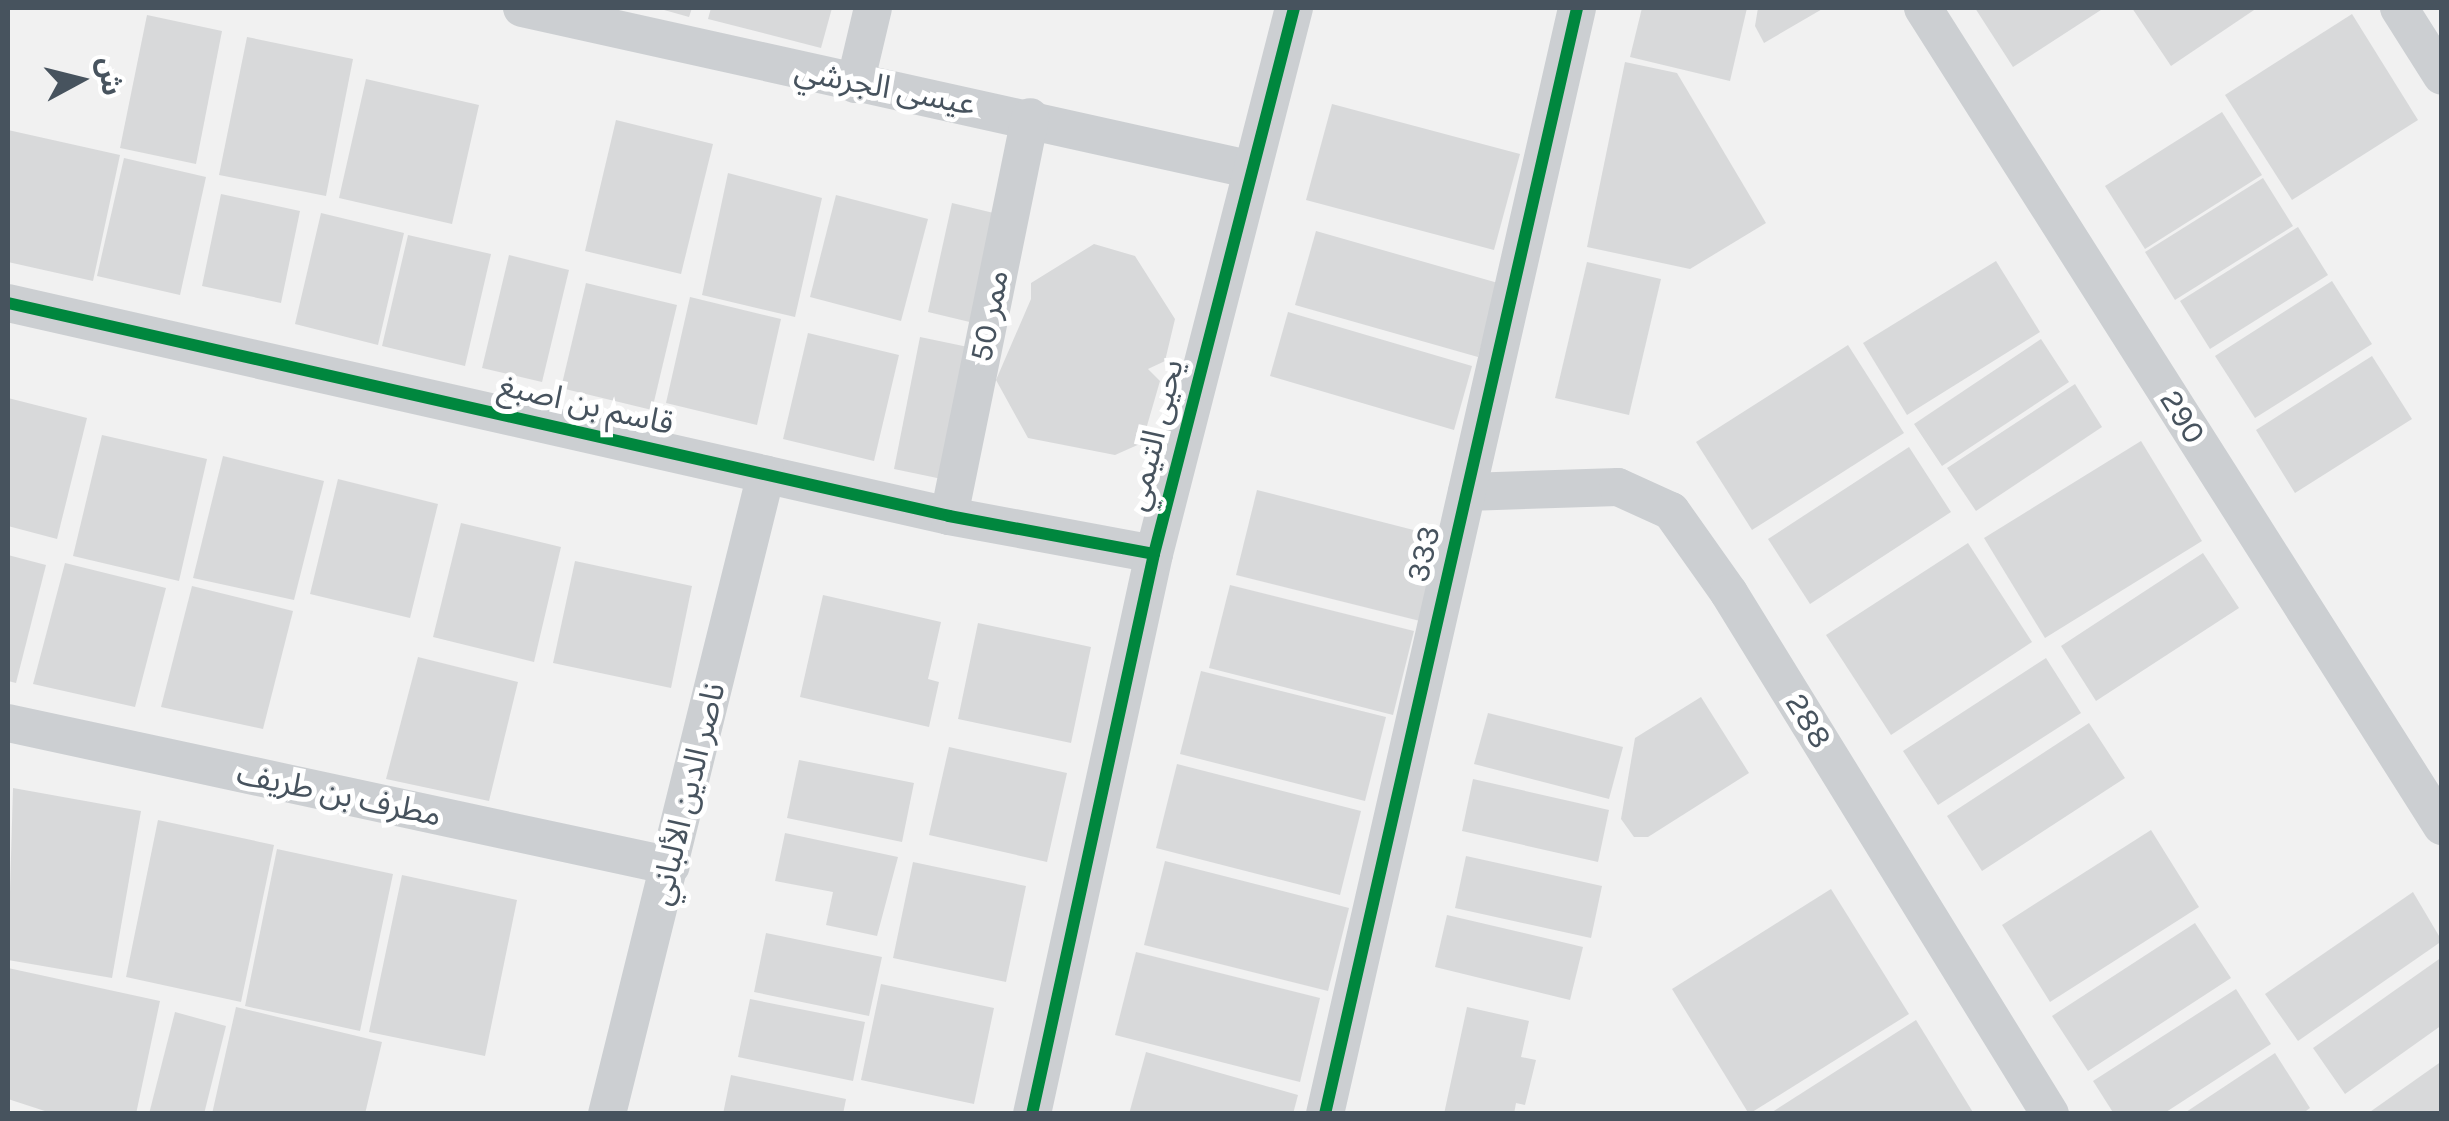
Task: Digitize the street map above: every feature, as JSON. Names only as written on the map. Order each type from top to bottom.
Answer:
[{"type":"street","name":"عيسى الجرشي","points":[[522,8],[855,84],[1030,117],[1248,170]]},
{"type":"street","points":[[855,84],[873,8]]},
{"type":"street","name":"يحيى التيمي","points":[[1032,1114],[1154,554],[1248,170],[1294,8]]},
{"type":"street","name":"333","points":[[1325,1114],[1578,8]]},
{"type":"street","name":"290","points":[[1922,8],[2442,826]]},
{"type":"street","points":[[2399,8],[2442,76]]},
{"type":"street","name":"ممر 50","points":[[949,516],[1030,117]]},
{"type":"street","name":"قاسم بن اصبغ","points":[[8,303],[949,516],[1154,554]]},
{"type":"street","name":"ناصر الدين الألباني","points":[[608,1114],[766,474]]},
{"type":"street","name":"288","points":[[1466,492],[1618,487],[1671,511],[1729,593],[2050,1114]]},
{"type":"street","name":"مطرف بن طريف","points":[[8,723],[671,866]]},
{"type":"building","points":[[657,8],[692,8],[689,17]]},
{"type":"building","points":[[711,8],[832,8],[821,48],[708,19]]},
{"type":"building","points":[[1642,8],[1747,8],[1730,81],[1630,57]]},
{"type":"building","points":[[1758,8],[1824,8],[1764,43],[1755,26]]},
{"type":"building","points":[[1975,8],[2104,8],[2013,67]]},
{"type":"building","points":[[2132,8],[2257,8],[2171,66]]},
{"type":"building","points":[[2352,14],[2418,120],[2292,200],[2225,95]]},
{"type":"building","points":[[147,15],[222,31],[196,164],[120,148]]},
{"type":"building","points":[[247,37],[353,59],[326,196],[219,175]]},
{"type":"building","points":[[1625,62],[1677,73],[1766,223],[1690,269],[1587,247]]},
{"type":"building","points":[[366,79],[479,105],[452,224],[339,198]]},
{"type":"building","points":[[1332,104],[1520,154],[1494,250],[1306,200]]},
{"type":"building","points":[[2222,112],[2262,175],[2145,249],[2105,186]]},
{"type":"building","points":[[616,120],[713,144],[681,274],[585,251]]},
{"type":"building","points":[[8,130],[120,155],[93,281],[8,262]]},
{"type":"building","points":[[124,158],[206,177],[180,295],[97,276]]},
{"type":"building","points":[[728,173],[822,198],[795,317],[702,295]]},
{"type":"building","points":[[2263,178],[2293,226],[2175,300],[2145,252]]},
{"type":"building","points":[[221,194],[300,211],[281,303],[202,286]]},
{"type":"building","points":[[836,195],[928,219],[901,321],[810,297]]},
{"type":"building","points":[[952,203],[1002,215],[978,324],[928,312]]},
{"type":"building","points":[[321,213],[404,233],[378,345],[295,324]]},
{"type":"building","points":[[2298,227],[2328,275],[2210,349],[2180,301]]},
{"type":"building","points":[[1316,231],[1498,283],[1478,357],[1295,305]]},
{"type":"building","points":[[408,235],[491,254],[465,366],[382,346]]},
{"type":"building","points":[[1094,244],[1135,256],[1175,319],[1165,361],[1148,369],[1160,381],[1142,443],[1115,455],[1028,438],[996,380],[1031,299],[1031,283]]},
{"type":"building","points":[[509,255],[569,270],[542,382],[482,368]]},
{"type":"building","points":[[1996,261],[2040,332],[1907,415],[1863,343]]},
{"type":"building","points":[[1587,262],[1661,279],[1629,415],[1555,398]]},
{"type":"building","points":[[2332,281],[2372,344],[2255,418],[2215,356]]},
{"type":"building","points":[[586,283],[677,305],[652,410],[561,388]]},
{"type":"building","points":[[690,297],[781,319],[757,425],[666,403]]},
{"type":"building","points":[[1288,312],[1472,366],[1454,430],[1270,376]]},
{"type":"building","points":[[808,333],[899,355],[874,461],[783,439]]},
{"type":"building","points":[[920,337],[968,347],[942,479],[894,469]]},
{"type":"building","points":[[2041,339],[2069,382],[1942,466],[1914,424]]},
{"type":"building","points":[[1848,345],[1904,433],[1752,530],[1696,442]]},
{"type":"building","points":[[2372,356],[2412,419],[2295,493],[2256,430]]},
{"type":"building","points":[[2075,384],[2102,427],[1976,511],[1947,468]]},
{"type":"building","points":[[8,398],[87,418],[57,539],[8,526]]},
{"type":"building","points":[[102,435],[207,459],[179,581],[73,556]]},
{"type":"building","points":[[2141,441],[2202,541],[2045,638],[1984,538]]},
{"type":"building","points":[[1909,447],[1951,512],[1810,604],[1768,539]]},
{"type":"building","points":[[223,456],[324,481],[294,600],[193,578]]},
{"type":"building","points":[[338,479],[438,504],[410,618],[310,594]]},
{"type":"building","points":[[1257,490],[1441,537],[1420,621],[1236,575]]},
{"type":"building","points":[[461,523],[561,547],[534,662],[433,637]]},
{"type":"building","points":[[1968,543],[2032,642],[1891,735],[1826,635]]},
{"type":"building","points":[[2203,553],[2239,608],[2096,701],[2061,646]]},
{"type":"building","points":[[8,555],[46,565],[16,683],[8,681]]},
{"type":"building","points":[[575,561],[692,586],[671,688],[553,663]]},
{"type":"building","points":[[65,563],[166,588],[135,707],[33,684]]},
{"type":"building","points":[[1230,585],[1414,631],[1393,715],[1209,668]]},
{"type":"building","points":[[192,586],[293,611],[263,729],[161,707]]},
{"type":"building","points":[[823,595],[941,622],[928,679],[939,682],[929,727],[800,697]]},
{"type":"building","points":[[978,623],[1091,647],[1071,743],[958,719]]},
{"type":"building","points":[[418,657],[518,682],[489,801],[386,779]]},
{"type":"building","points":[[2046,658],[2081,713],[1938,805],[1903,751]]},
{"type":"building","points":[[1201,671],[1386,717],[1365,801],[1180,754]]},
{"type":"building","points":[[1701,697],[1749,773],[1648,837],[1634,837],[1621,819],[1635,738]]},
{"type":"building","points":[[1488,713],[1623,747],[1609,799],[1474,764]]},
{"type":"building","points":[[2089,723],[2125,778],[1982,871],[1947,816]]},
{"type":"building","points":[[949,747],[1067,773],[1047,862],[929,835]]},
{"type":"building","points":[[799,760],[914,783],[902,842],[787,818]]},
{"type":"building","points":[[1177,764],[1361,811],[1340,895],[1156,848]]},
{"type":"building","points":[[1473,779],[1609,810],[1598,862],[1462,831]]},
{"type":"building","points":[[13,788],[141,811],[112,978],[8,960]]},
{"type":"building","points":[[158,820],[274,845],[241,1002],[126,977]]},
{"type":"building","points":[[2151,830],[2199,907],[2050,1002],[2002,925]]},
{"type":"building","points":[[785,833],[898,857],[877,936],[826,925],[833,892],[775,881]]},
{"type":"building","points":[[277,849],[393,874],[360,1031],[245,1006]]},
{"type":"building","points":[[1466,856],[1602,886],[1591,938],[1455,908]]},
{"type":"building","points":[[1165,861],[1349,908],[1328,991],[1144,945]]},
{"type":"building","points":[[913,862],[1026,886],[1006,982],[893,958]]},
{"type":"building","points":[[402,875],[517,900],[485,1056],[369,1032]]},
{"type":"building","points":[[1831,889],[1909,1014],[1749,1114],[1672,989]]},
{"type":"building","points":[[2413,892],[2442,941],[2298,1041],[2265,994]]},
{"type":"building","points":[[1447,915],[1583,947],[1570,1000],[1435,967]]},
{"type":"building","points":[[2195,923],[2231,978],[2088,1071],[2052,1016]]},
{"type":"building","points":[[766,933],[882,957],[869,1016],[754,992]]},
{"type":"building","points":[[1136,952],[1320,998],[1300,1082],[1115,1035]]},
{"type":"building","points":[[2442,957],[2442,1025],[2345,1094],[2313,1048]]},
{"type":"building","points":[[8,968],[160,1001],[136,1114],[54,1114],[8,1099]]},
{"type":"building","points":[[881,984],[994,1008],[974,1104],[861,1080]]},
{"type":"building","points":[[2236,989],[2271,1044],[2163,1114],[2114,1114],[2093,1081]]},
{"type":"building","points":[[750,999],[865,1022],[853,1081],[738,1057]]},
{"type":"building","points":[[236,1007],[382,1042],[365,1114],[212,1114]]},
{"type":"building","points":[[1467,1007],[1529,1021],[1521,1057],[1536,1060],[1525,1105],[1516,1103],[1514,1114],[1444,1114]]},
{"type":"building","points":[[175,1012],[226,1026],[204,1114],[149,1114]]},
{"type":"building","points":[[1916,1020],[1974,1114],[1769,1114]]},
{"type":"building","points":[[1146,1052],[1298,1095],[1293,1114],[1129,1114]]},
{"type":"building","points":[[2275,1053],[2310,1108],[2302,1114],[2183,1114]]},
{"type":"building","points":[[2442,1061],[2442,1114],[2367,1114]]},
{"type":"building","points":[[731,1075],[846,1099],[843,1114],[723,1114]]},
{"type":"cycle path","points":[[1032,1114],[1154,554],[1294,8]]},
{"type":"cycle path","points":[[1325,1114],[1577,8]]},
{"type":"cycle path","points":[[8,303],[949,516],[1154,554]]}]
